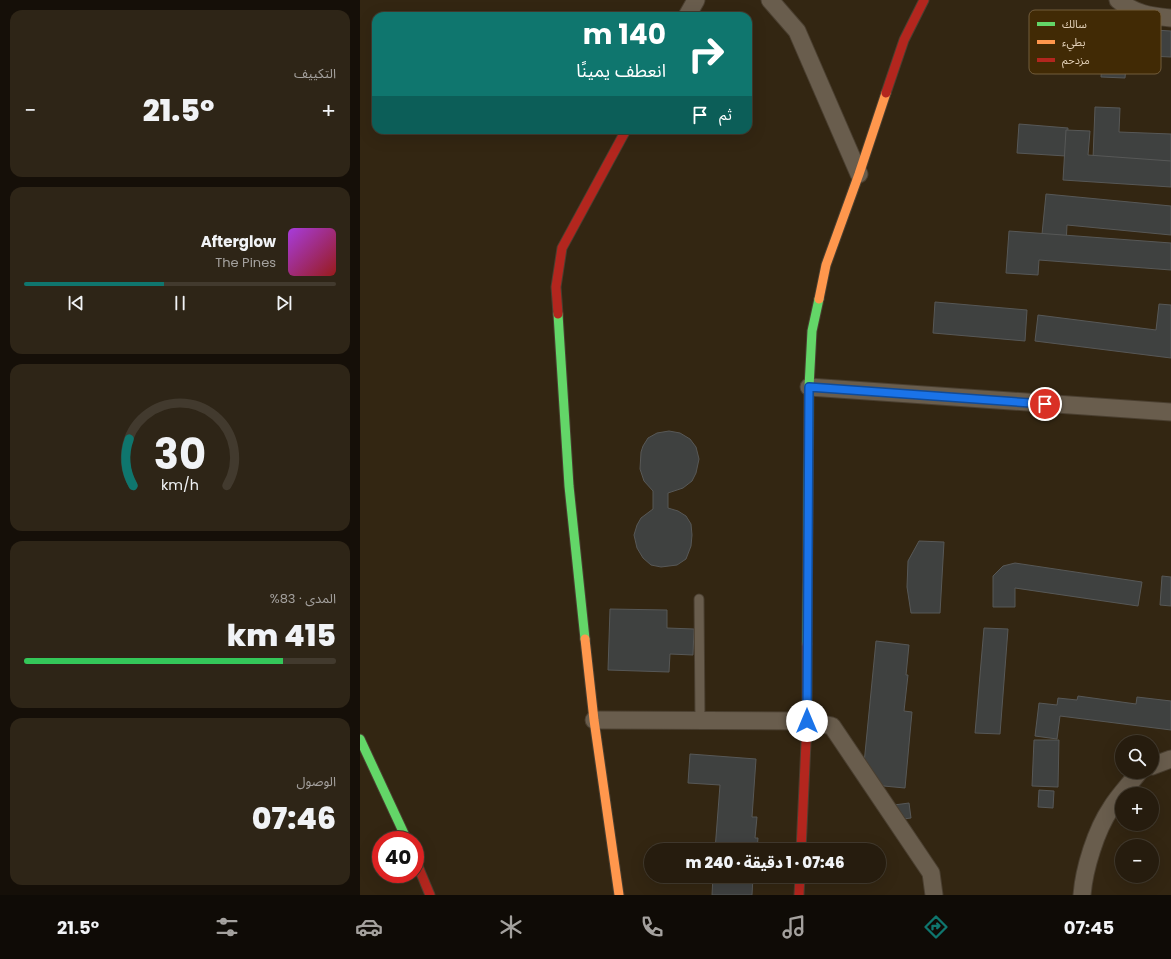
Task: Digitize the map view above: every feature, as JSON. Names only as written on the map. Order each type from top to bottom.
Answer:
[{"type":"street","points":[[689,12],[696,0]]},
{"type":"street","points":[[770,0],[797,31],[859,174]]},
{"type":"street","points":[[801,843],[807,721],[809,387],[812,331],[826,265],[859,174],[904,40],[924,0]]},
{"type":"street","points":[[1118,0],[1132,10]]},
{"type":"street","points":[[1161,17],[1171,18]]},
{"type":"street","points":[[619,895],[594,720],[569,486],[556,287],[562,248],[624,134]]},
{"type":"street","points":[[809,387],[1171,412]]},
{"type":"street","points":[[594,720],[807,721],[832,726],[931,873],[934,895]]},
{"type":"street","points":[[360,739],[403,831]]},
{"type":"street","points":[[1159,763],[1171,759]]},
{"type":"street","points":[[1082,895],[1082,886],[1095,841],[1110,808],[1133,779]]},
{"type":"street","points":[[424,881],[430,895]]},
{"type":"street","points":[[799,895],[800,883]]},
{"type":"lane","points":[[699,599],[700,721]]},
{"type":"building","points":[[1161,30],[1171,31],[1171,57],[1161,57]]},
{"type":"building","points":[[1101,74],[1125,74],[1125,78],[1101,77]]},
{"type":"building","points":[[1095,107],[1120,108],[1119,132],[1171,134],[1171,162],[1093,159]]},
{"type":"building","points":[[1019,124],[1068,128],[1066,156],[1017,153]]},
{"type":"building","points":[[1066,130],[1090,131],[1088,155],[1171,161],[1171,187],[1063,180]]},
{"type":"building","points":[[1046,194],[1171,206],[1171,235],[1067,225],[1066,246],[1041,244]]},
{"type":"building","points":[[1009,231],[1171,243],[1171,270],[1039,260],[1038,275],[1006,273]]},
{"type":"building","points":[[935,302],[1027,310],[1025,341],[933,333]]},
{"type":"building","points":[[1159,304],[1171,305],[1171,358],[1035,341],[1038,315],[1156,330]]},
{"type":"building","points":[[669,431],[680,433],[690,439],[696,447],[699,459],[696,473],[692,481],[683,488],[668,493],[668,508],[678,511],[686,516],[691,524],[691,546],[686,559],[677,565],[661,567],[651,565],[643,558],[637,548],[634,535],[641,518],[653,509],[653,491],[644,481],[640,469],[641,452],[643,446],[648,438],[657,433]]},
{"type":"building","points":[[919,541],[944,542],[940,613],[911,613],[907,587],[908,561]]},
{"type":"building","points":[[1015,563],[1142,582],[1138,606],[1015,588],[1015,607],[993,607],[993,576],[1003,566]]},
{"type":"building","points":[[1162,576],[1171,577],[1171,606],[1160,605]]},
{"type":"building","points":[[610,609],[667,610],[667,628],[694,629],[693,655],[670,654],[669,672],[608,670]]},
{"type":"building","points":[[984,628],[1008,629],[1000,734],[975,733]]},
{"type":"building","points":[[876,641],[909,645],[906,675],[908,675],[904,711],[912,712],[905,788],[862,784]]},
{"type":"building","points":[[1078,696],[1136,704],[1137,697],[1171,701],[1171,730],[1060,716],[1057,739],[1035,736],[1039,703],[1057,705],[1058,698],[1077,700]]},
{"type":"building","points":[[1034,740],[1059,740],[1058,787],[1032,786]]},
{"type":"building","points":[[690,754],[756,759],[752,817],[757,817],[755,838],[758,838],[758,843],[716,843],[720,785],[688,783]]},
{"type":"building","points":[[1039,790],[1054,791],[1053,808],[1038,807]]},
{"type":"building","points":[[909,803],[911,818],[895,820],[894,805]]},
{"type":"building","points":[[713,883],[753,883],[752,895],[712,895]]},
{"type":"traffic: fast","points":[[807,644],[809,387],[812,331],[819,299]]},
{"type":"traffic: fast","points":[[558,314],[569,486],[585,639]]},
{"type":"traffic: fast","points":[[360,739],[403,831]]},
{"type":"traffic: slow","points":[[819,299],[826,265],[886,93]]},
{"type":"traffic: slow","points":[[585,639],[594,720],[619,895]]},
{"type":"traffic: jam","points":[[886,93],[904,40],[924,0]]},
{"type":"traffic: jam","points":[[558,314],[556,287],[562,248],[624,134]]},
{"type":"traffic: jam","points":[[801,843],[807,721],[807,644]]},
{"type":"traffic: jam","points":[[424,881],[430,895]]},
{"type":"traffic: jam","points":[[799,895],[800,883]]},
{"type":"route","points":[[807,721],[809,387],[1045,404]]}]
